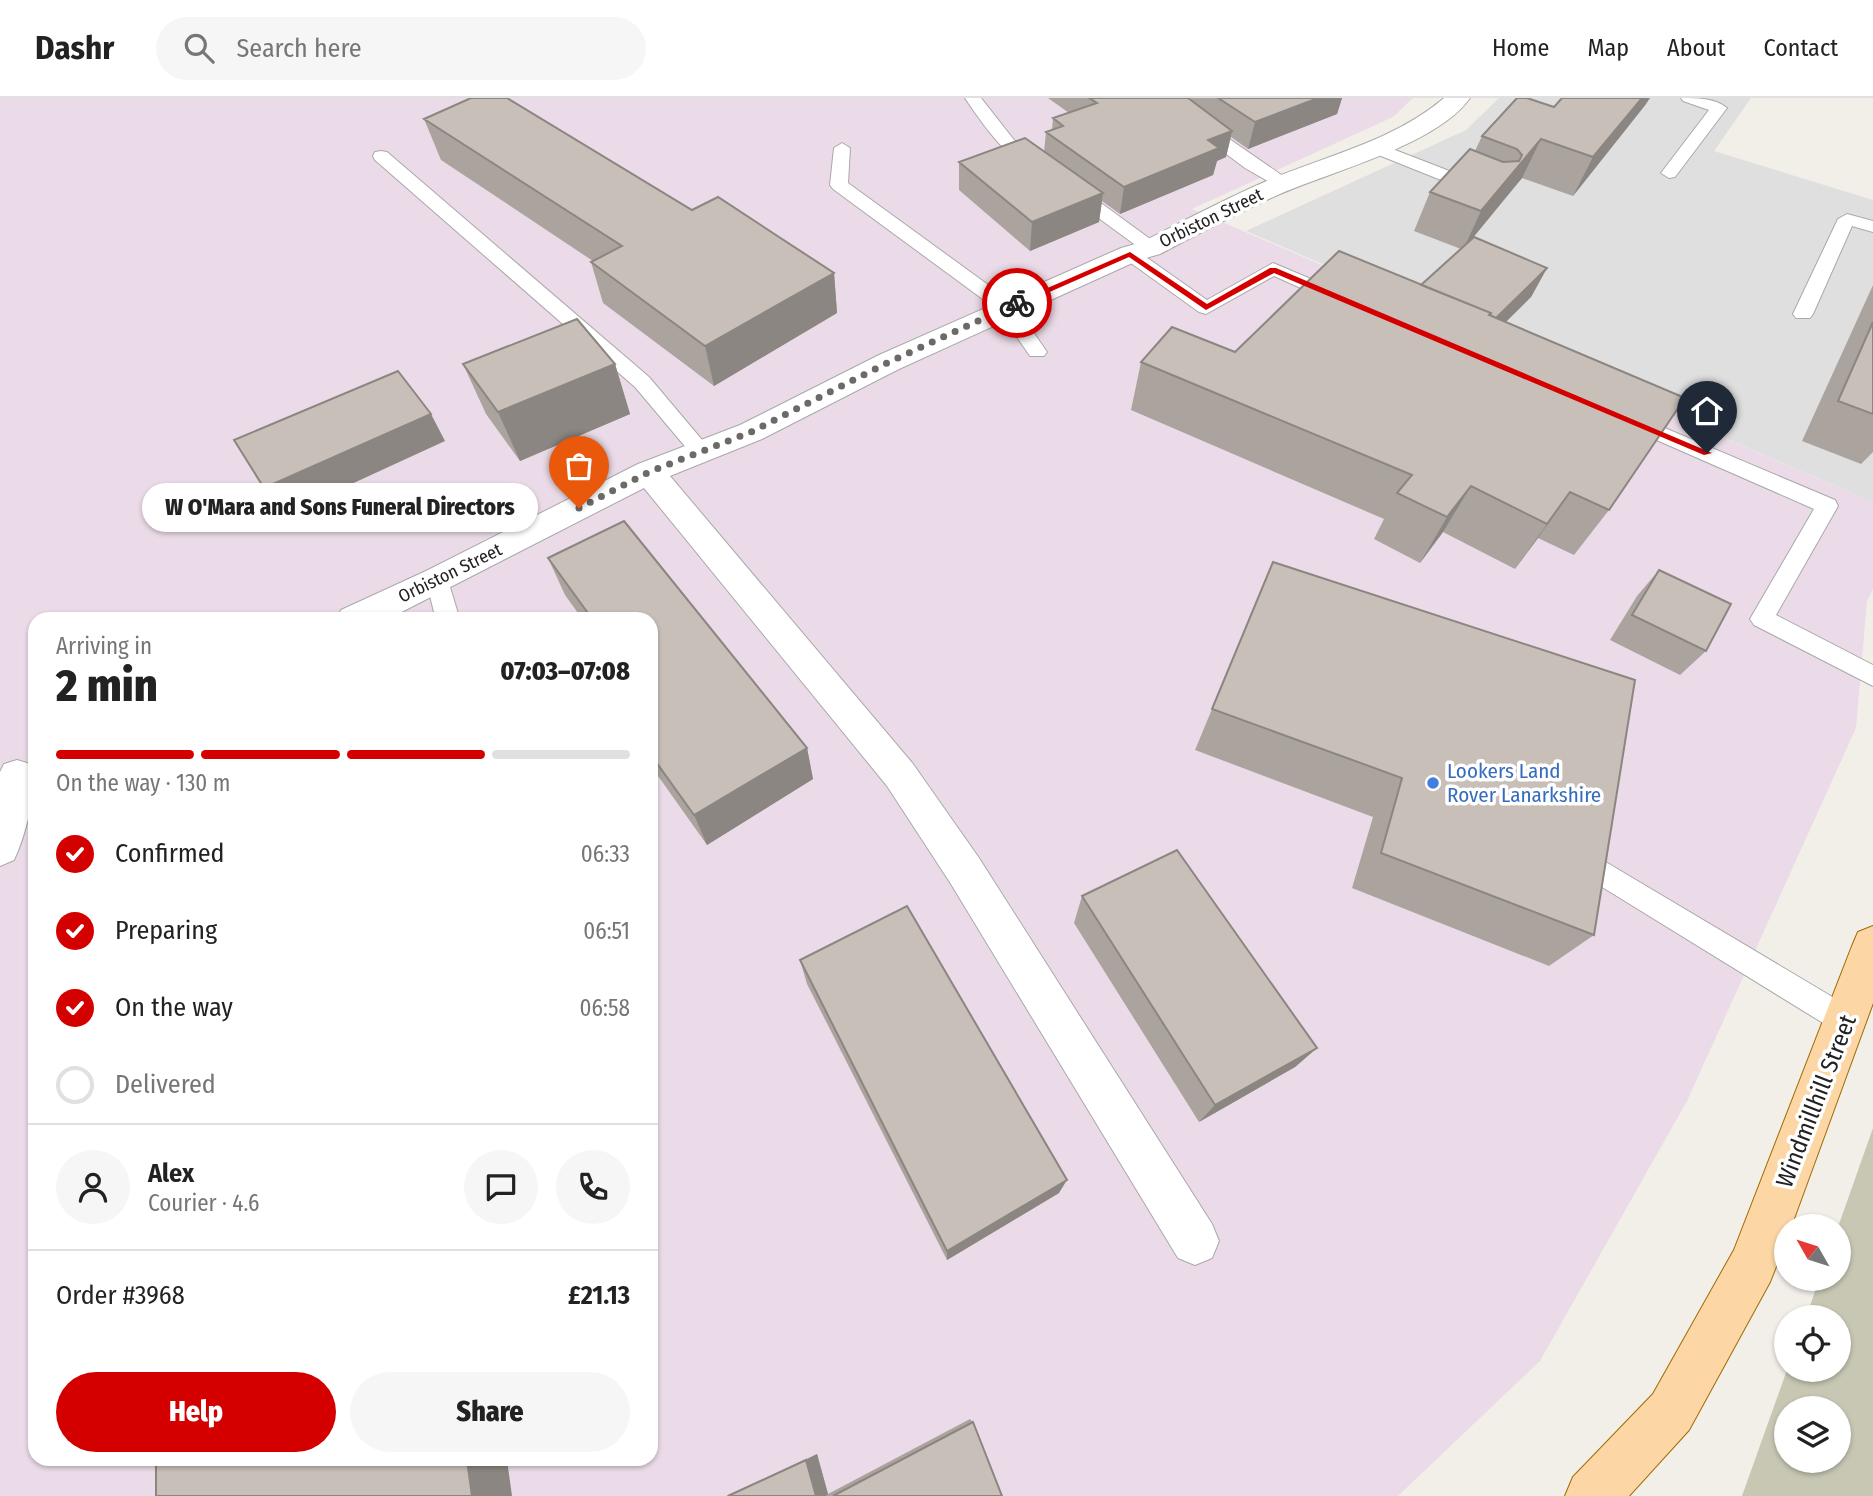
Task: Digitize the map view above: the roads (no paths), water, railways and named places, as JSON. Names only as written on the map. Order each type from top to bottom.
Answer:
[{"type":"main road","name":"Windmillhill Street","points":[[1592,1496],[1671,1412],[1753,1265],[1873,946]]},
{"type":"street","name":"Orbiston Street","points":[[370,612],[649,472],[751,432],[1006,307],[1140,251],[1284,183],[1377,148],[1445,111],[1458,98]]},
{"type":"street","points":[[649,472],[900,775],[965,871],[1195,1241]]},
{"type":"street","points":[[0,848],[18,775]]},
{"type":"lane","points":[[973,98],[1008,144],[1057,180],[1206,307],[1273,270],[1350,302]]},
{"type":"lane","points":[[1160,98],[1251,164],[1284,183]]},
{"type":"lane","points":[[1669,173],[1719,108],[1689,98]]},
{"type":"lane","points":[[842,148],[839,185],[1006,307],[1037,352]]},
{"type":"lane","points":[[1377,148],[1492,194]]},
{"type":"lane","points":[[381,156],[642,382],[701,452]]},
{"type":"lane","points":[[1803,314],[1847,219],[1873,227]]},
{"type":"lane","points":[[1605,410],[1827,506],[1762,619],[1873,676]]},
{"type":"lane","points":[[438,580],[446,612]]},
{"type":"lane","points":[[1604,873],[1846,1021]]},
{"type":"place","name":"W O'Mara and Sons Funeral Directors","points":[[579,508]]},
{"type":"place","name":"Lookers Land Rover Lanarkshire","points":[[1433,783]]}]
